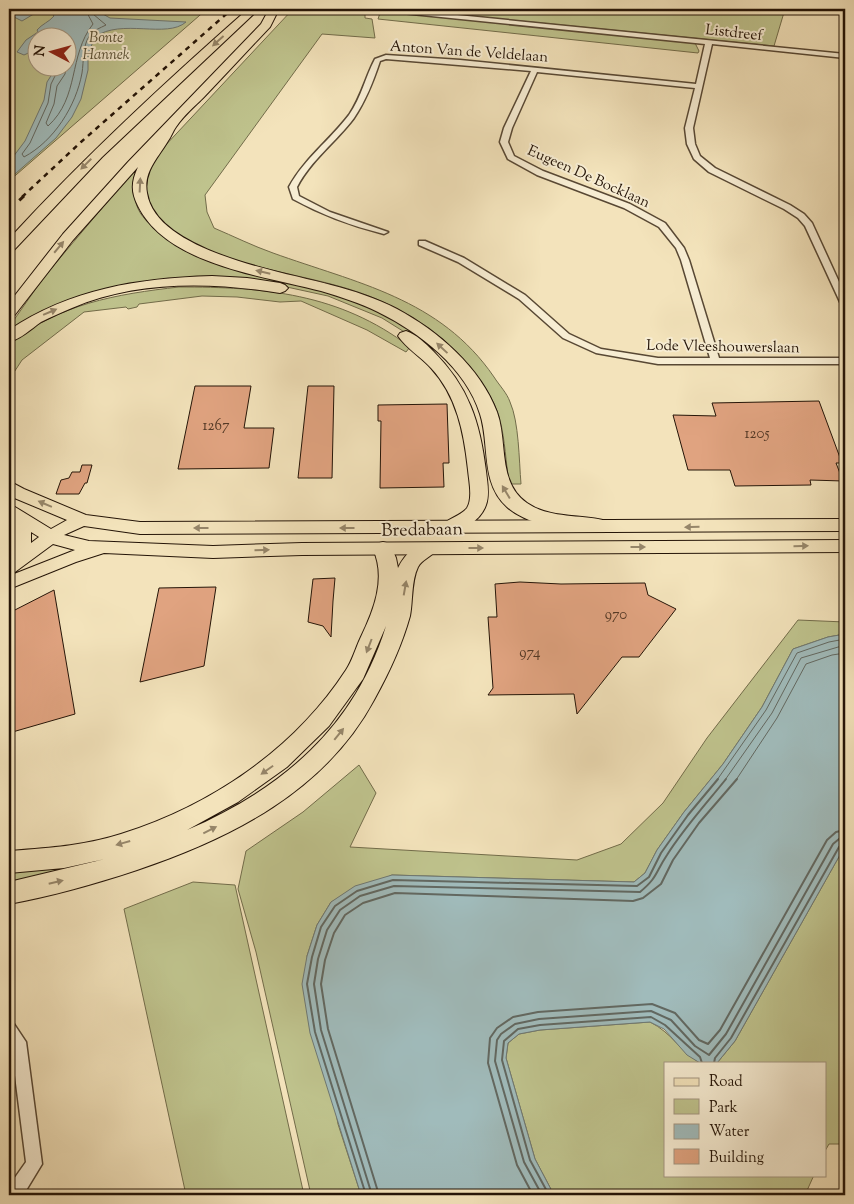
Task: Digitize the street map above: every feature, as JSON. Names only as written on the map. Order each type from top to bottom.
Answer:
[{"type":"highway","points":[[9,247],[93,157],[254,9]]},
{"type":"highway","points":[[9,313],[50,258],[97,202],[266,25],[274,12]]},
{"type":"highway","points":[[83,201],[161,120],[274,12]]},
{"type":"highway","points":[[170,126],[167,135],[145,162],[140,178],[139,196],[149,217],[158,228],[170,237],[200,253],[350,295],[388,310],[423,332],[464,369],[474,385],[488,413],[499,480],[503,490],[510,499],[521,509],[532,514],[600,526]]},
{"type":"highway","points":[[9,337],[34,318],[94,295],[135,286],[168,283],[243,283],[272,286],[312,294],[349,306],[401,332],[424,350],[444,370],[456,390],[470,424],[475,446],[479,500],[473,512],[448,528]]},
{"type":"highway","points":[[9,893],[88,875],[158,854],[190,841],[237,817],[285,787],[324,753],[354,716],[392,641],[402,604],[409,566],[414,558],[427,548]]},
{"type":"highway","points":[[9,862],[24,862],[89,853],[152,835],[198,815],[274,764],[307,736],[338,700],[365,658],[384,604],[389,573],[388,558],[383,549]]},
{"type":"main road","name":"Bredabaan","points":[[9,486],[18,493],[83,520],[140,528],[600,526],[636,528],[845,525]]},
{"type":"main road","name":"Bredabaan","points":[[14,515],[59,540],[109,549],[213,552],[302,549],[845,546]]},
{"type":"main road","points":[[10,574],[24,541],[14,515]]},
{"type":"main road","points":[[10,574],[48,558],[59,540],[83,520]]},
{"type":"main road","points":[[302,528],[292,535],[290,539],[295,547],[302,549]]},
{"type":"main road","points":[[10,574],[109,549]]},
{"type":"street","name":"Listdreef","points":[[382,9],[843,56]]},
{"type":"street","points":[[709,42],[689,136],[697,157],[712,170],[801,216],[809,225],[841,284],[845,304]]},
{"type":"street","points":[[843,56],[845,64]]},
{"type":"street","name":"Anton Van de Veldelaan","points":[[384,232],[345,221],[316,210],[296,197],[293,187],[301,172],[350,118],[364,97],[377,60],[386,57],[460,62],[700,86]]},
{"type":"street","name":"Eugeen De Bocklaan","points":[[535,69],[508,128],[504,142],[511,156],[540,173],[627,206],[662,225],[680,248],[685,260],[715,361]]},
{"type":"street","name":"Lode Vleeshouwerslaan","points":[[422,243],[460,260],[522,297],[566,336],[599,351],[658,361],[845,361]]},
{"type":"street","points":[[9,1029],[18,1042],[34,1164],[19,1186],[9,1188]]},
{"type":"green space","name":"Bonte Hannek","points":[[9,9],[207,9],[9,181]]},
{"type":"green space","points":[[293,9],[365,9],[365,18],[372,19],[375,38],[322,34],[205,195],[207,212],[214,228],[266,250],[394,297],[422,311],[448,329],[472,350],[509,399],[517,430],[521,484],[509,484],[502,428],[492,399],[470,367],[454,349],[426,326],[382,301],[358,292],[241,262],[197,246],[171,231],[156,214],[148,201],[145,181],[151,166],[162,149]]},
{"type":"green space","points":[[399,9],[785,9],[774,46]]},
{"type":"green space","points":[[381,10],[695,43],[699,51],[698,53],[378,19]]},
{"type":"green space","points":[[135,169],[138,169],[135,195],[140,213],[153,227],[173,243],[371,307],[422,337],[414,338],[382,318],[328,296],[273,284],[201,279],[77,297],[32,316],[9,330],[9,327],[44,277]]},
{"type":"green space","points":[[179,287],[210,287],[271,292],[328,304],[356,315],[383,329],[410,347],[406,352],[367,330],[301,301],[280,302],[237,297],[202,296],[139,304],[137,307],[128,309],[126,307],[84,312],[22,360],[9,380],[9,345],[47,320],[89,303],[133,293]]},
{"type":"green space","points":[[798,620],[845,622],[845,634],[828,637],[793,649],[762,707],[723,764],[684,812],[657,850],[645,873],[634,882],[392,875],[331,902],[317,925],[307,956],[338,1124],[361,1195],[311,1195],[256,952],[238,889],[246,851],[303,812],[359,765],[376,793],[350,847],[577,860],[621,844],[663,803],[707,738]]},
{"type":"green space","points":[[159,845],[30,883],[9,887],[9,866],[35,868]]},
{"type":"green space","points":[[845,846],[845,1144],[829,1144],[826,1149],[826,1062],[718,1062],[735,1041]]},
{"type":"green space","points":[[193,882],[235,885],[304,1195],[186,1195],[124,909]]},
{"type":"green space","points":[[650,1022],[658,1026],[686,1053],[699,1062],[664,1062],[664,1176],[814,1176],[805,1195],[554,1195],[535,1159],[506,1058],[508,1043],[519,1034],[540,1030]]},
{"type":"water","points":[[16,9],[94,9],[110,18],[186,22],[178,27],[167,29],[118,29],[95,37],[88,54],[88,70],[81,99],[72,117],[56,138],[15,174],[9,172],[10,161],[25,141],[44,100],[47,82],[50,78],[78,78],[78,28],[39,28],[54,16],[50,11],[37,12],[22,21],[12,16]]},
{"type":"water","points":[[28,39],[28,53],[24,55],[17,52]]},
{"type":"water","points":[[845,634],[845,846],[735,1041],[718,1062],[698,1062],[687,1055],[664,1029],[650,1022],[540,1030],[519,1034],[508,1043],[506,1058],[535,1159],[554,1195],[361,1195],[310,1033],[302,984],[307,956],[317,925],[331,902],[355,886],[392,875],[634,882],[645,873],[657,850],[684,812],[723,764],[762,707],[793,649],[828,637]]},
{"type":"building","points":[[195,386],[251,386],[244,428],[274,428],[269,468],[178,469]]},
{"type":"building","points":[[308,386],[334,386],[332,478],[298,478]]},
{"type":"building","points":[[819,401],[842,463],[836,463],[843,481],[810,480],[811,485],[735,486],[730,470],[688,470],[673,415],[716,416],[712,403]]},
{"type":"building","points":[[447,404],[449,463],[443,463],[444,487],[380,488],[381,421],[378,421],[378,405]]},
{"type":"building","points":[[82,465],[92,465],[87,483],[85,483],[79,494],[56,494],[61,480],[69,478],[72,472],[80,472]]},
{"type":"building","points":[[335,578],[331,637],[323,626],[308,622],[313,579]]},
{"type":"building","points":[[520,582],[561,584],[645,583],[648,595],[676,609],[639,657],[622,657],[577,714],[574,694],[488,695],[493,688],[488,617],[497,617],[495,584]]},
{"type":"building","points":[[216,587],[204,666],[140,682],[159,588]]},
{"type":"building","points":[[54,590],[75,714],[9,733],[9,717],[14,716],[9,676],[9,613]]},
{"type":"railway","points":[[22,197],[81,142],[232,9]]},
{"type":"railway","points":[[9,210],[24,196]]}]
